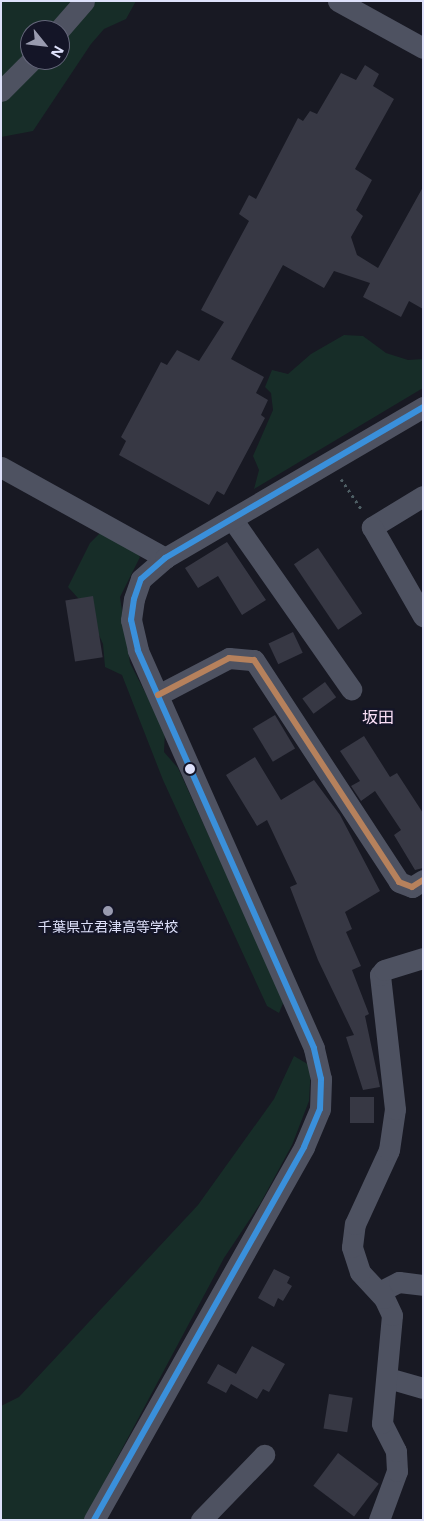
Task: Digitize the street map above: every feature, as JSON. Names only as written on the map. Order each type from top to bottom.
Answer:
[{"type":"street","points":[[68,20],[84,1]]},
{"type":"street","points":[[338,1],[423,48]]},
{"type":"street","points":[[1,91],[22,70]]},
{"type":"street","points":[[101,1518],[304,1147],[320,1109],[321,1080],[314,1048],[138,650],[131,620],[141,580],[165,558],[423,407]]},
{"type":"street","points":[[1,467],[165,558]]},
{"type":"street","points":[[423,496],[372,527],[423,616]]},
{"type":"street","points":[[232,518],[352,688]]},
{"type":"street","points":[[158,695],[229,658],[254,660],[399,882],[412,887],[423,880]]},
{"type":"street","points":[[379,1520],[397,1471],[396,1451],[382,1423],[388,1378],[392,1315],[379,1292],[360,1272],[352,1247],[355,1224],[389,1150],[395,1109],[380,975],[384,970],[423,958]]},
{"type":"street","points":[[379,1292],[399,1282],[423,1285]]},
{"type":"street","points":[[388,1378],[423,1388]]},
{"type":"street","points":[[201,1520],[264,1455]]},
{"type":"path","points":[[330,461],[372,527]]},
{"type":"green space","points":[[1,1],[136,1],[126,19],[104,29],[91,44],[33,131],[1,137]]},
{"type":"green space","points":[[344,335],[363,336],[386,353],[408,360],[423,359],[423,388],[254,489],[259,470],[253,456],[273,410],[271,393],[265,387],[272,370],[288,374],[311,354]]},
{"type":"green space","points":[[100,533],[130,544],[140,557],[120,597],[130,663],[165,731],[164,752],[178,768],[284,1001],[279,1013],[267,1006],[163,780],[122,675],[105,667],[103,644],[87,608],[68,587],[90,543]]},
{"type":"green space","points":[[294,1056],[311,1066],[309,1101],[292,1145],[260,1204],[224,1258],[84,1520],[1,1520],[1,1406],[19,1397],[198,1205],[274,1099]]},
{"type":"building","points":[[365,65],[379,74],[373,86],[394,99],[355,169],[372,180],[356,210],[363,216],[351,237],[357,255],[378,268],[423,187],[423,309],[409,301],[401,317],[363,297],[370,283],[334,271],[324,288],[283,265],[231,359],[264,377],[256,393],[268,400],[261,415],[265,418],[224,495],[217,491],[209,505],[119,455],[126,441],[121,437],[161,362],[167,365],[177,350],[199,361],[224,322],[201,310],[249,221],[239,214],[249,195],[256,199],[298,118],[303,121],[310,111],[317,114],[341,73],[356,80]]},
{"type":"building","points":[[227,542],[266,600],[242,615],[218,576],[198,588],[185,568]]},
{"type":"building","points":[[318,548],[362,613],[338,630],[294,564]]},
{"type":"building","points":[[93,596],[103,657],[75,662],[65,600]]},
{"type":"building","points":[[293,632],[303,653],[278,664],[269,643]]},
{"type":"building","points":[[325,682],[336,697],[314,714],[302,698]]},
{"type":"building","points":[[275,715],[295,748],[273,762],[253,728]]},
{"type":"building","points":[[364,736],[390,777],[397,773],[423,813],[423,868],[415,870],[394,835],[401,830],[375,791],[361,801],[351,786],[360,781],[340,751]]},
{"type":"building","points":[[255,757],[281,800],[314,780],[340,815],[380,891],[345,912],[352,929],[346,932],[361,966],[352,970],[369,1014],[365,1016],[380,1087],[363,1090],[346,1037],[354,1035],[318,960],[290,887],[297,884],[267,820],[257,826],[226,775]]},
{"type":"building","points":[[350,1097],[374,1097],[374,1123],[350,1123]]},
{"type":"building","points":[[274,1269],[290,1277],[287,1283],[292,1286],[283,1301],[278,1298],[274,1307],[258,1298]]},
{"type":"building","points":[[252,1346],[285,1364],[269,1392],[263,1389],[257,1399],[231,1384],[226,1393],[207,1383],[218,1364],[236,1374]]},
{"type":"building","points":[[329,1394],[353,1398],[347,1432],[324,1429]]},
{"type":"building","points":[[338,1453],[379,1484],[354,1516],[313,1486]]},
{"type":"transit line","points":[[94,1520],[304,1147],[320,1109],[321,1079],[314,1048],[138,650],[131,620],[134,599],[141,579],[165,558],[423,407]]},
{"type":"transit line","points":[[158,695],[229,658],[254,660],[399,882],[412,887],[423,880]]},
{"type":"place","name":"千葉県立君津高等学校","points":[[108,911]]},
{"type":"district","name":"坂田","points":[[378,717]]}]
